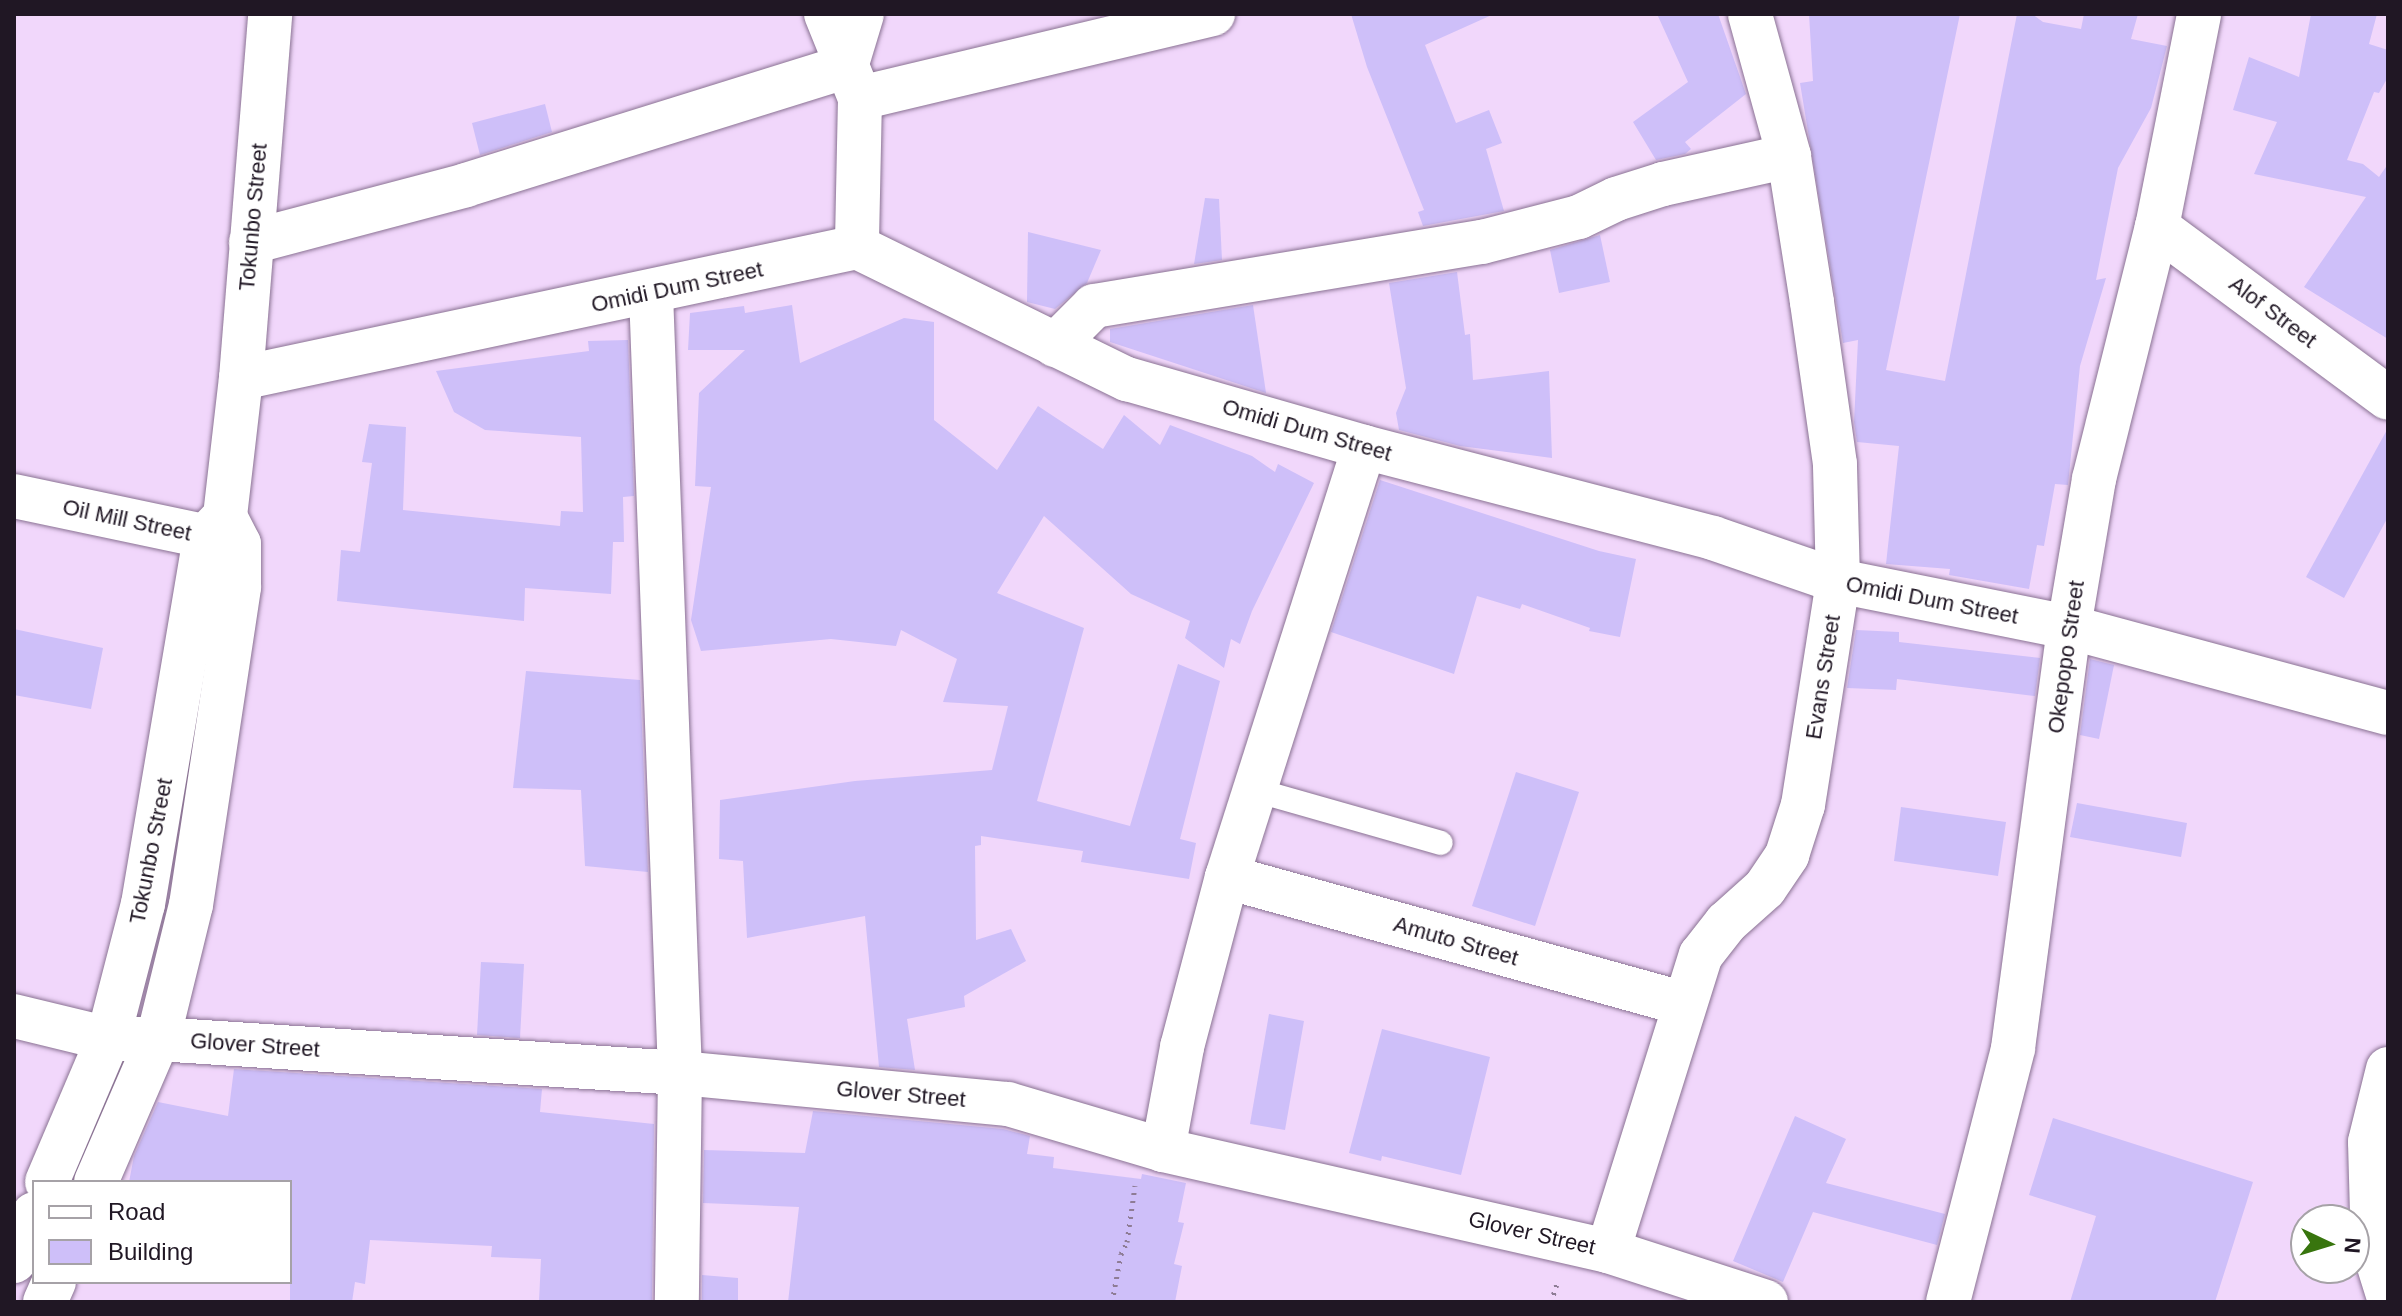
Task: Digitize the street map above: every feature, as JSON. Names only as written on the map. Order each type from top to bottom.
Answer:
[{"type":"street","name":"Tokunbo Street","points":[[48,1180],[108,1039],[143,904],[223,532],[241,378],[270,14]]},
{"type":"street","points":[[826,14],[853,82]]},
{"type":"street","points":[[857,247],[853,82],[862,14]]},
{"type":"street","points":[[251,242],[853,82],[1213,14]]},
{"type":"street","name":"Evans Street","points":[[1608,1251],[1701,955],[1726,923],[1765,888],[1787,855],[1803,805],[1838,581],[1835,464],[1789,156],[1750,14]]},
{"type":"street","name":"Okepopo Street","points":[[1948,1302],[2013,1048],[2069,627],[2094,479],[2157,227],[2199,14]]},
{"type":"street","points":[[1055,345],[1094,306],[1482,242],[1579,217],[1616,199],[1663,184],[1789,156]]},
{"type":"street","name":"Alof Street","points":[[2157,227],[2388,398]]},
{"type":"street","name":"Omidi Dum Street","points":[[241,378],[857,247],[1127,379],[1364,447],[1713,538],[1838,581],[2069,627],[2388,713]]},
{"type":"street","points":[[651,293],[680,1073],[677,1302]]},
{"type":"street","points":[[1163,1150],[1182,1047],[1227,877],[1364,447]]},
{"type":"street","name":"Oil Mill Street","points":[[14,496],[223,532]]},
{"type":"street","name":"Tokunbo Street","points":[[97,1180],[158,1039],[191,905],[239,587],[223,532]]},
{"type":"street","name":"Amuto Street","points":[[1227,877],[1685,1004]]},
{"type":"street","name":"Glover Street","points":[[14,1016],[108,1039],[158,1039],[680,1073],[1008,1104],[1163,1150],[1608,1251],[1766,1302]]},
{"type":"street","points":[[2388,1069],[2370,1142],[2373,1247],[2388,1295]]},
{"type":"street","points":[[14,1261],[32,1219]]},
{"type":"lane","points":[[1255,790],[1441,843]]},
{"type":"path","points":[[1112,1302],[1121,1254],[1127,1242],[1139,1169],[1163,1150]]},
{"type":"building","points":[[1351,14],[1494,14],[1425,45],[1456,123],[1489,110],[1502,143],[1486,149],[1504,211],[1423,226],[1418,212],[1424,210],[1367,67]]},
{"type":"building","points":[[1657,14],[1718,14],[1746,94],[1685,142],[1691,149],[1685,154],[1656,160],[1633,122],[1688,82]]},
{"type":"building","points":[[1809,14],[1960,14],[1886,370],[1945,381],[2017,14],[2032,14],[2043,22],[2081,29],[2084,14],[2138,14],[2131,39],[2167,46],[2151,108],[2118,168],[2096,280],[2106,278],[2080,366],[2068,485],[2055,484],[2044,546],[2037,545],[2029,589],[1949,575],[1950,569],[1886,564],[1899,446],[1857,442],[1854,422],[1858,340],[1843,343],[1800,83],[1813,81]]},
{"type":"building","points":[[2311,14],[2377,14],[2369,44],[2388,50],[2388,77],[2379,93],[2374,92],[2347,160],[2363,164],[2379,177],[2388,164],[2388,339],[2304,287],[2366,197],[2254,174],[2277,122],[2233,110],[2249,57],[2299,77]]},
{"type":"building","points":[[545,104],[552,132],[480,155],[472,123]]},
{"type":"building","points":[[1205,198],[1219,199],[1222,260],[1194,264]]},
{"type":"building","points":[[1028,232],[1101,250],[1087,283],[1055,309],[1027,302]]},
{"type":"building","points":[[1600,235],[1610,282],[1559,293],[1550,250]]},
{"type":"building","points":[[1457,272],[1465,335],[1470,334],[1473,380],[1549,371],[1552,458],[1460,446],[1399,430],[1396,413],[1406,388],[1389,283]]},
{"type":"building","points":[[792,305],[800,363],[904,318],[934,322],[934,420],[997,470],[1038,406],[1103,449],[1124,415],[1160,445],[1170,425],[1252,456],[1275,472],[1278,464],[1314,483],[1252,611],[1240,644],[1231,639],[1224,668],[1185,638],[1190,621],[1131,594],[1044,516],[997,593],[1084,628],[1037,801],[1130,826],[1178,664],[1220,681],[1180,839],[1196,843],[1189,879],[1081,862],[1083,851],[981,836],[981,845],[975,846],[976,940],[1011,929],[1026,961],[964,996],[965,1007],[907,1019],[915,1070],[879,1067],[865,916],[747,938],[743,861],[719,859],[720,800],[855,781],[992,770],[1008,706],[943,702],[957,659],[901,630],[896,646],[831,639],[701,651],[691,620],[711,487],[695,486],[699,393],[745,350],[688,350],[690,313],[744,306],[745,313]]},
{"type":"building","points":[[1253,305],[1266,393],[1110,342],[1110,329]]},
{"type":"building","points":[[628,340],[634,496],[623,497],[624,542],[613,542],[611,594],[525,588],[524,621],[337,601],[341,550],[360,552],[372,463],[362,462],[369,424],[406,427],[403,510],[560,526],[561,511],[583,512],[581,437],[485,430],[454,412],[436,371],[589,351],[588,341]]},
{"type":"building","points":[[2388,428],[2388,517],[2344,598],[2306,577]]},
{"type":"building","points":[[1380,480],[1599,551],[1636,559],[1620,637],[1589,631],[1590,628],[1522,604],[1520,609],[1477,596],[1454,674],[1331,632]]},
{"type":"building","points":[[14,629],[103,648],[91,709],[14,695]]},
{"type":"building","points":[[1856,630],[1899,632],[1899,642],[2040,658],[2035,696],[1897,679],[1896,690],[1847,688]]},
{"type":"building","points":[[2090,659],[2114,665],[2099,739],[2080,735]]},
{"type":"building","points":[[526,671],[640,680],[648,872],[585,866],[581,790],[513,788]]},
{"type":"building","points":[[1516,772],[1579,792],[1535,926],[1472,906]]},
{"type":"building","points":[[2077,803],[2187,823],[2181,857],[2070,837]]},
{"type":"building","points":[[1901,807],[2006,822],[1998,876],[1894,861]]},
{"type":"building","points":[[481,962],[524,964],[520,1038],[477,1035]]},
{"type":"building","points":[[1269,1014],[1304,1021],[1285,1130],[1250,1124]]},
{"type":"building","points":[[1382,1029],[1490,1057],[1461,1175],[1382,1156],[1381,1161],[1349,1153]]},
{"type":"building","points":[[234,1069],[542,1089],[540,1112],[654,1124],[652,1302],[539,1302],[541,1259],[491,1257],[492,1246],[370,1240],[365,1284],[355,1282],[352,1302],[290,1302],[292,1180],[129,1180],[134,1156],[158,1102],[228,1116]]},
{"type":"building","points":[[813,1111],[1003,1129],[1030,1136],[1027,1154],[1054,1157],[1053,1168],[1141,1179],[1142,1174],[1186,1183],[1178,1222],[1184,1223],[1174,1264],[1182,1266],[1175,1302],[788,1302],[799,1207],[703,1203],[704,1150],[805,1153]]},
{"type":"building","points":[[1795,1116],[1846,1139],[1826,1183],[1945,1214],[1937,1245],[1813,1212],[1783,1282],[1733,1261]]},
{"type":"building","points":[[2053,1118],[2253,1182],[2215,1302],[2070,1302],[2096,1216],[2029,1195]]},
{"type":"building","points":[[702,1275],[738,1278],[738,1302],[702,1302]]}]
